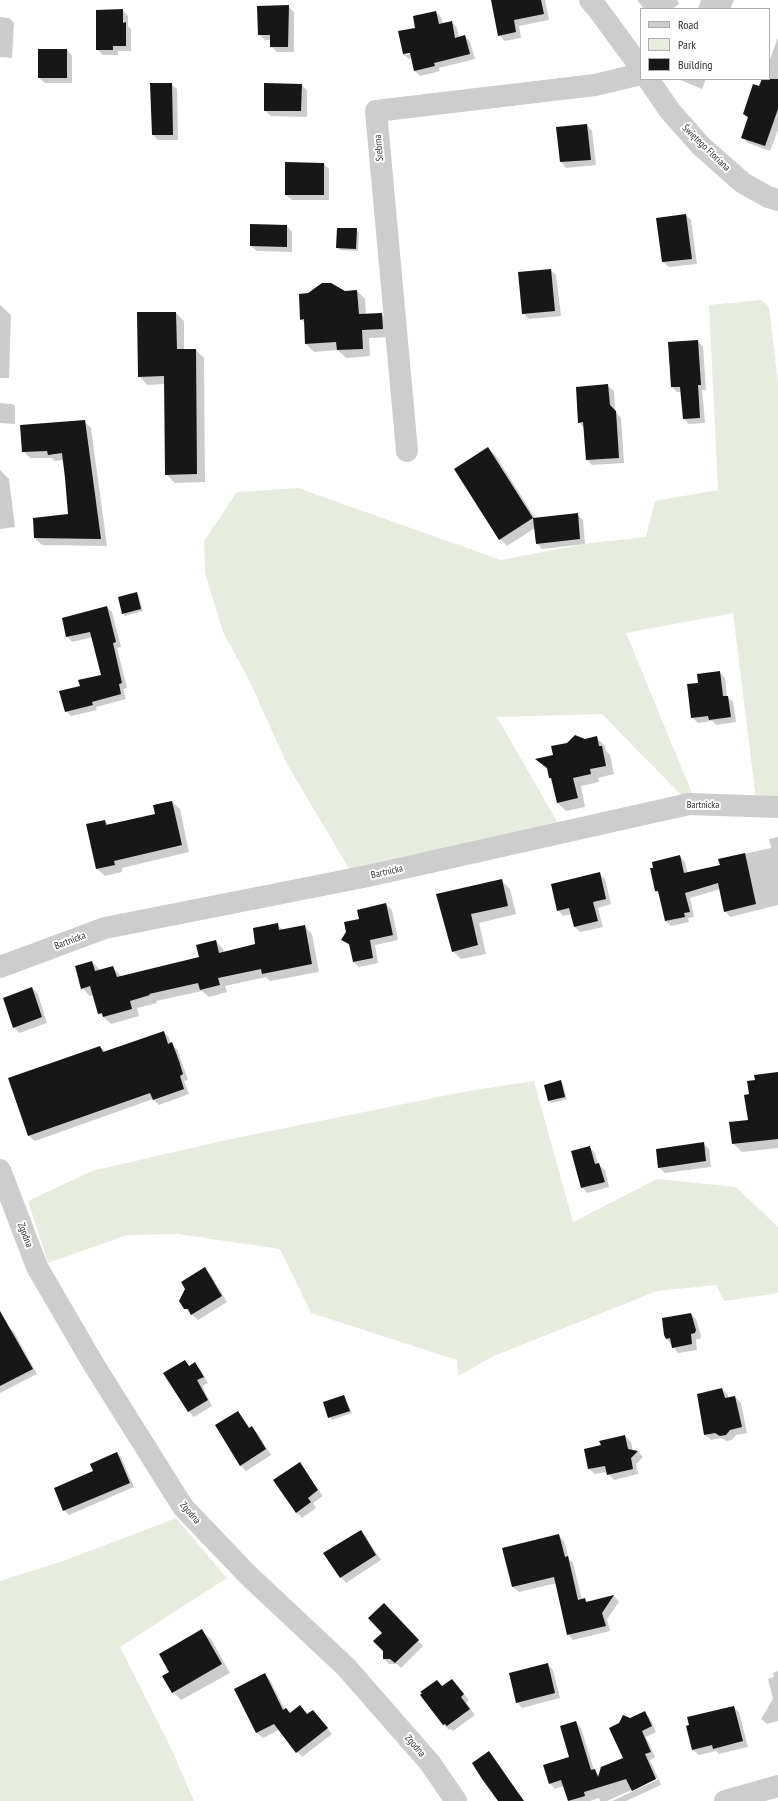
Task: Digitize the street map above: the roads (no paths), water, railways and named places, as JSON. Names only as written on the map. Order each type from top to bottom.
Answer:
[{"type":"street","points":[[590,0],[598,8],[640,67]]},
{"type":"street","name":"Srebrna","points":[[406,451],[376,112],[595,85],[640,74]]},
{"type":"street","name":"Świętego Floriana","points":[[649,80],[670,111],[701,146],[743,183],[768,197],[778,200]]},
{"type":"street","name":"Bartnicka","points":[[0,967],[105,928],[368,876],[689,804],[778,807]]},
{"type":"street","name":"Zgodna","points":[[0,1170],[37,1267],[94,1365],[183,1507],[248,1575],[346,1667],[430,1763],[456,1801]]},
{"type":"street","points":[[725,1801],[778,1786]]}]
